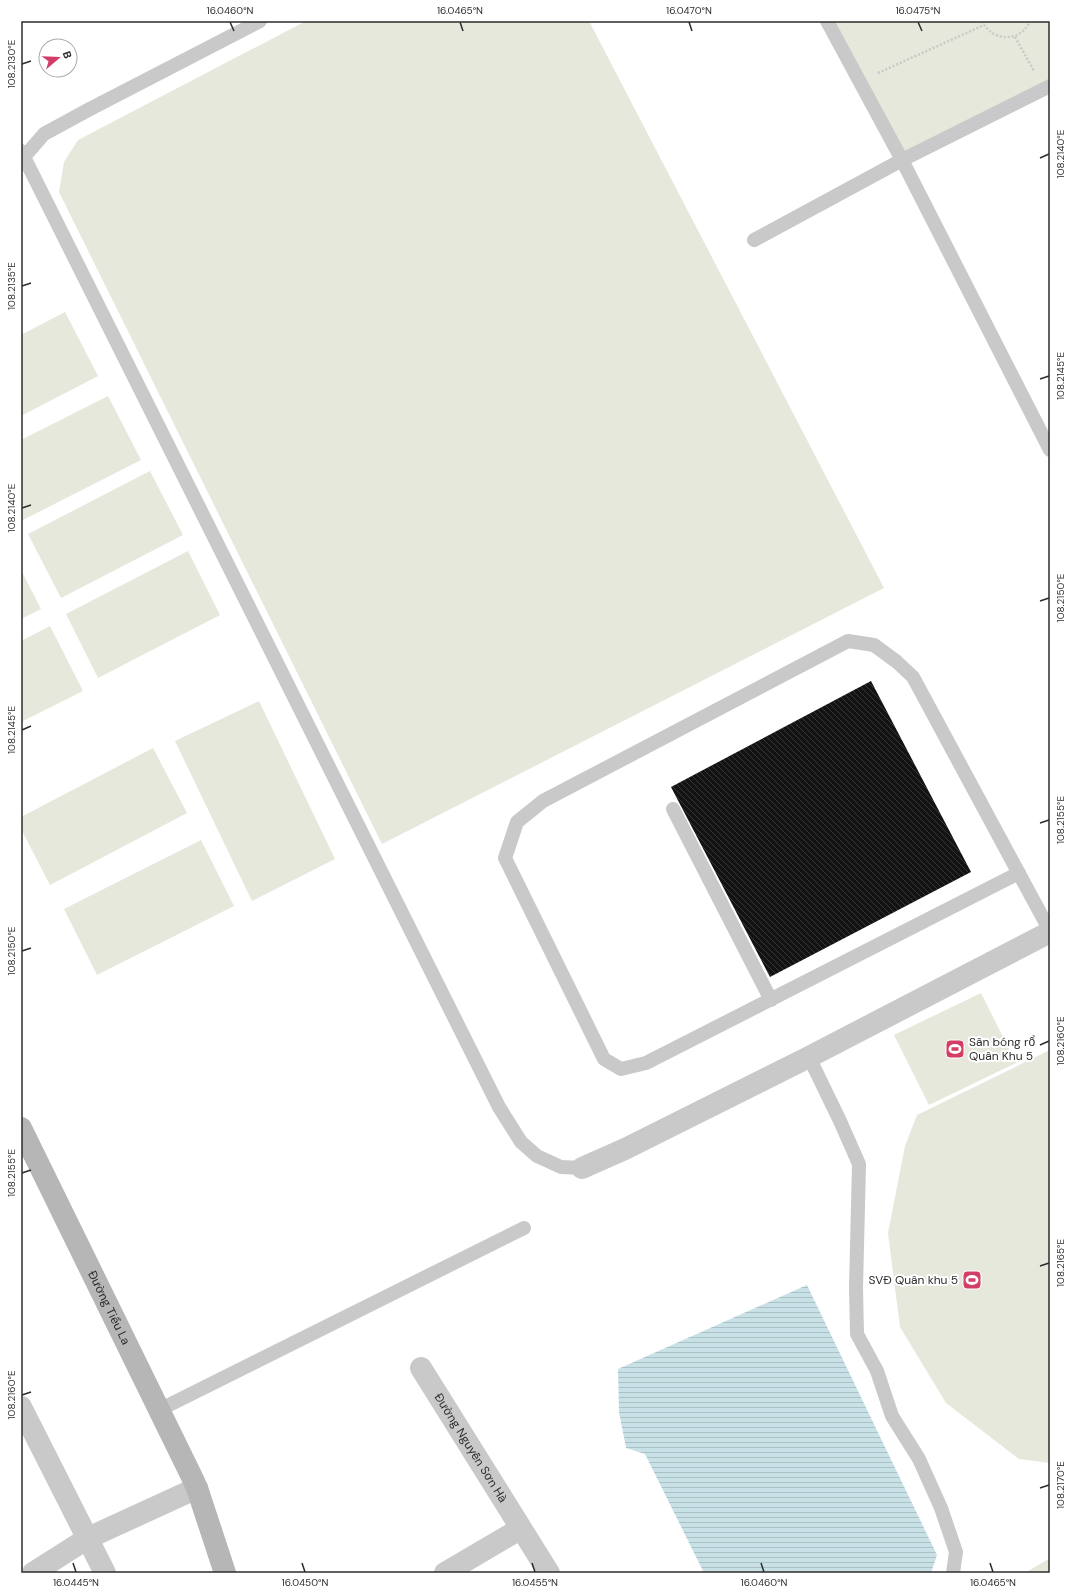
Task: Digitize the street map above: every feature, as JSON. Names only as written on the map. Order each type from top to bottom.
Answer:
[{"type":"main road","name":"Đường Tiểu La","points":[[21,1128],[197,1488],[225,1573]]},
{"type":"street","points":[[582,1168],[625,1149],[809,1057],[1050,931]]},
{"type":"street","name":"Đường Nguyễn Sơn Hà","points":[[421,1368],[520,1529],[549,1573]]},
{"type":"street","points":[[21,1407],[105,1573]]},
{"type":"street","points":[[33,1573],[88,1538],[197,1488]]},
{"type":"street","points":[[445,1573],[520,1529]]},
{"type":"lane","points":[[260,21],[234,27],[44,134],[22,154],[499,1107],[521,1142],[537,1156],[561,1167],[582,1168]]},
{"type":"lane","points":[[827,21],[902,160],[1050,450]]},
{"type":"lane","points":[[754,240],[902,160],[1047,87]]},
{"type":"lane","points":[[1019,873],[646,1063],[621,1068],[604,1059],[505,858],[517,822],[543,801],[848,641],[874,645],[897,662],[913,677],[1019,873],[1050,931]]},
{"type":"lane","points":[[672,809],[771,1000]]},
{"type":"lane","points":[[809,1057],[859,1164],[856,1288],[857,1334],[876,1371],[892,1416],[919,1459],[941,1508],[956,1552],[953,1573]]},
{"type":"lane","points":[[159,1410],[524,1228]]},
{"type":"path","points":[[982,21],[989,32],[1006,38],[1015,37],[1022,32],[1030,21]]},
{"type":"path","points":[[859,81],[984,25]]},
{"type":"path","points":[[1015,37],[1047,87]]},
{"type":"shaded area","points":[[306,21],[589,21],[884,588],[382,844],[59,192],[64,162],[78,140]]},
{"type":"shaded area","points":[[827,21],[1050,21],[1050,86],[902,160]]},
{"type":"shaded area","points":[[65,312],[98,376],[21,416],[21,335]]},
{"type":"shaded area","points":[[108,396],[141,460],[21,521],[21,440]]},
{"type":"shaded area","points":[[150,471],[183,535],[61,598],[28,534]]},
{"type":"shaded area","points":[[188,551],[220,615],[98,678],[66,614]]},
{"type":"shaded area","points":[[21,570],[41,609],[21,619]]},
{"type":"shaded area","points":[[50,626],[83,691],[21,722],[21,641]]},
{"type":"shaded area","points":[[259,701],[335,859],[252,901],[175,741]]},
{"type":"shaded area","points":[[153,748],[187,813],[50,885],[21,829],[21,817]]},
{"type":"shaded area","points":[[201,840],[234,906],[97,975],[64,909]]},
{"type":"shaded area","name":"Sân bóng rổ Quân Khu 5","points":[[981,993],[1016,1063],[929,1105],[894,1035]]},
{"type":"shaded area","name":"SVĐ Quân khu 5","points":[[1050,1050],[1050,1463],[1019,1459],[946,1403],[900,1327],[888,1233],[905,1146],[917,1115]]},
{"type":"shaded area","points":[[1050,1558],[1050,1573],[1025,1573]]},
{"type":"water","points":[[807,1285],[937,1555],[931,1573],[704,1573],[645,1454],[626,1448],[619,1412],[618,1369]]},
{"type":"building","points":[[871,681],[971,872],[770,977],[671,787]]},
{"type":"place","name":"Sân bóng rổ Quân Khu 5","points":[[955,1049]]},
{"type":"place","name":"SVĐ Quân khu 5","points":[[972,1280]]}]
